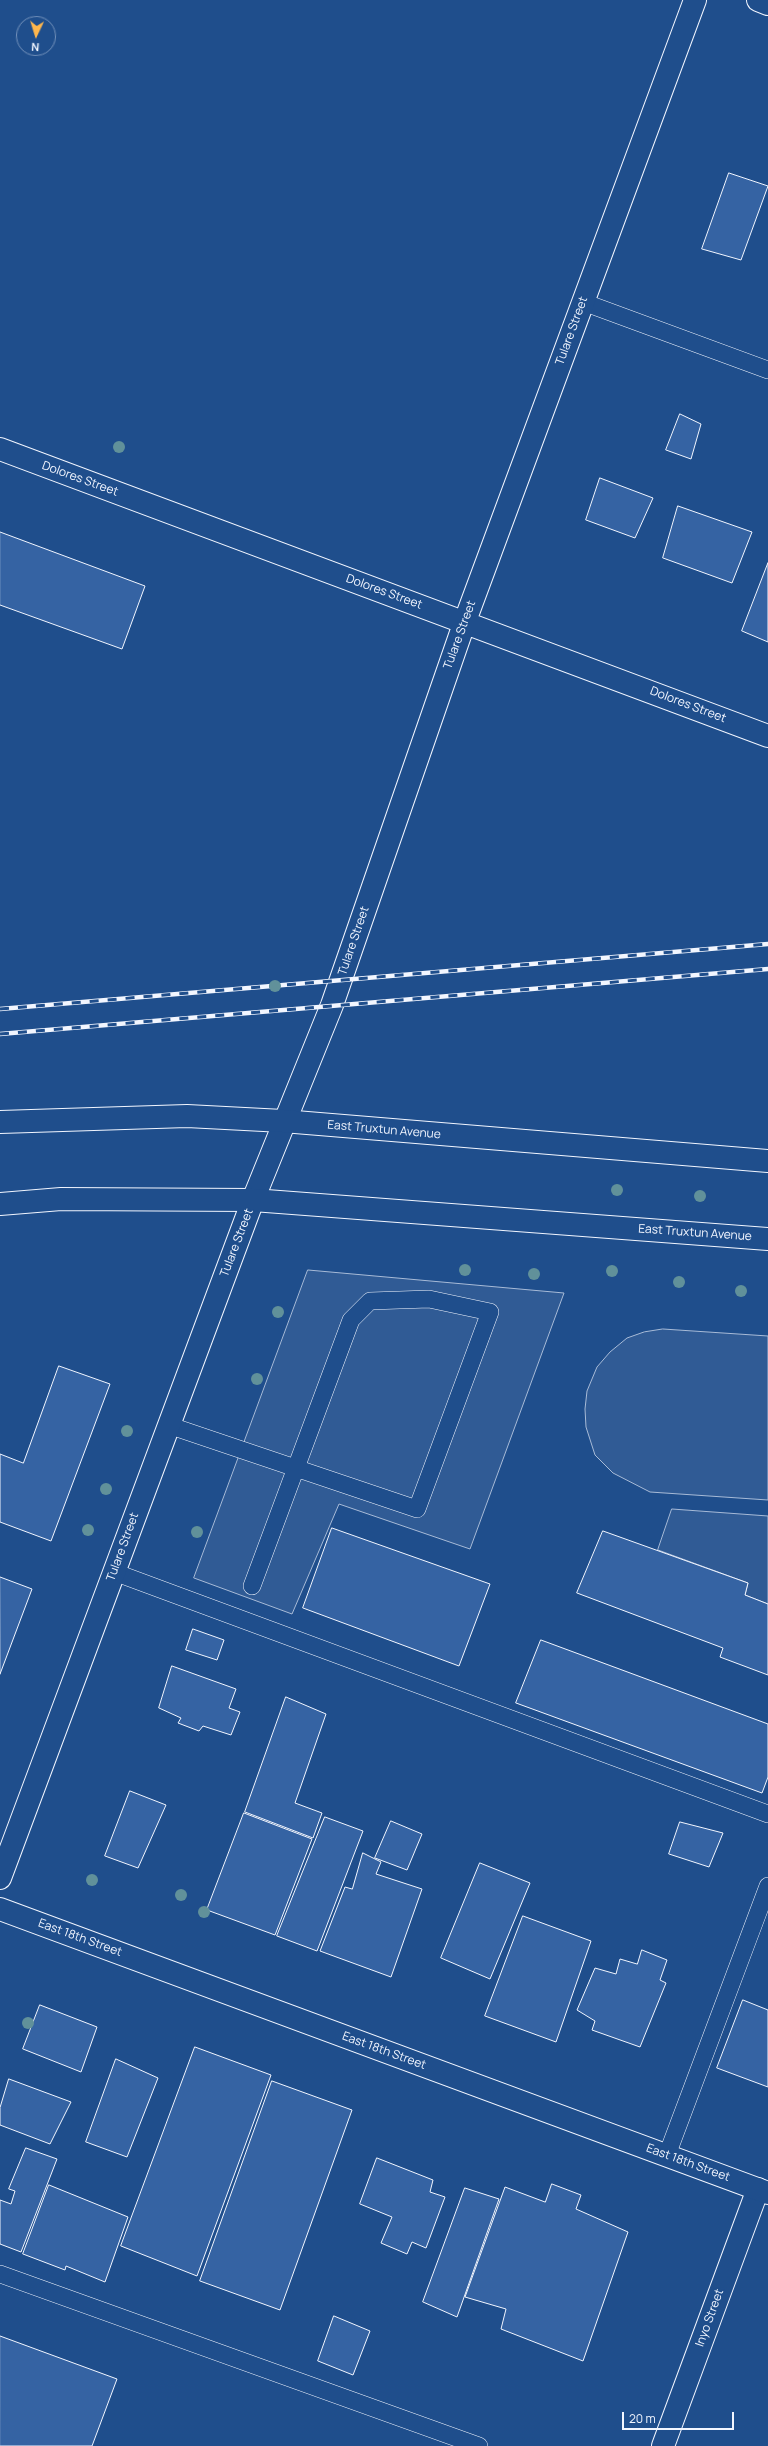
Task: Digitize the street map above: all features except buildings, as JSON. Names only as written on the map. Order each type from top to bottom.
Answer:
[{"type":"street","name":"Tulare Street","points":[[0,1878],[168,1425],[283,1121],[332,1005],[465,621],[695,0]]},
{"type":"street","points":[[758,0],[768,4]]},
{"type":"street","name":"Dolores Street","points":[[0,450],[465,621],[768,736]]},
{"type":"street","name":"East Truxtun Avenue","points":[[0,1122],[187,1116],[283,1121],[768,1160]]},
{"type":"street","name":"East Truxtun Avenue","points":[[0,1204],[61,1199],[253,1200],[768,1239]]},
{"type":"street","name":"East 18th Street","points":[[0,1909],[763,2191]]},
{"type":"street","name":"Inyo Street","points":[[662,2446],[763,2191]]},
{"type":"lane","points":[[583,302],[768,370]]},
{"type":"lane","points":[[168,1425],[295,1468],[418,1509],[490,1312],[429,1299],[370,1301],[351,1320],[295,1468],[252,1586]]},
{"type":"lane","points":[[114,1572],[768,1814]]},
{"type":"lane","points":[[667,2155],[768,1886]]},
{"type":"lane","points":[[0,2274],[479,2446]]},
{"type":"shaded area","points":[[308,1270],[564,1293],[470,1549],[339,1504],[292,1614],[194,1578]]},
{"type":"shaded area","points":[[663,1329],[768,1336],[768,1500],[650,1492],[613,1473],[595,1455],[586,1427],[585,1409],[587,1391],[597,1367],[610,1352],[627,1338],[644,1332]]},
{"type":"shaded area","points":[[672,1509],[768,1516],[768,1604],[745,1595],[748,1583],[658,1550]]},
{"type":"railway","points":[[0,1009],[768,944]]},
{"type":"railway","points":[[0,1034],[768,969]]}]
